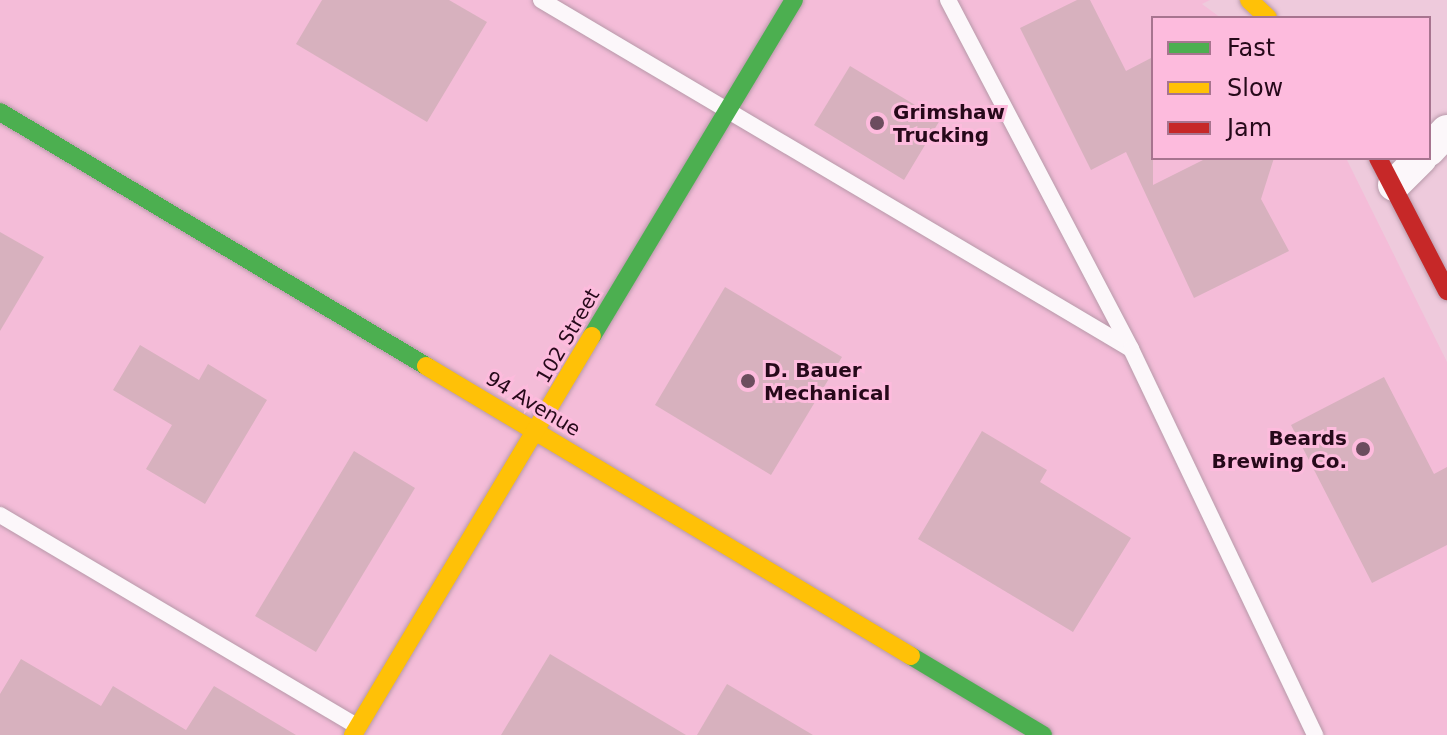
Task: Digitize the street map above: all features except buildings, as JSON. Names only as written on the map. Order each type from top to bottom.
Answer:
[{"type":"street","name":"102 Street","points":[[361,732],[725,111],[794,0]]},
{"type":"street","points":[[1249,0],[1266,16]]},
{"type":"street","name":"94 Avenue","points":[[0,112],[1043,735]]},
{"type":"street","points":[[1431,148],[1447,131]]},
{"type":"street","points":[[1379,160],[1447,291]]},
{"type":"street","points":[[1394,185],[1419,160]]},
{"type":"lane","points":[[541,0],[1131,349]]},
{"type":"lane","points":[[948,0],[1131,349],[1315,735]]},
{"type":"lane","points":[[0,515],[361,732]]},
{"type":"shaded area","points":[[0,0],[1210,0],[1202,4],[1218,16],[1151,16],[1151,160],[1347,160],[1447,362],[1447,735],[0,735]]},
{"type":"traffic: fast","points":[[592,336],[794,0]]},
{"type":"traffic: fast","points":[[0,112],[426,366]]},
{"type":"traffic: fast","points":[[911,656],[1043,735]]},
{"type":"traffic: slow","points":[[1249,0],[1266,16]]},
{"type":"traffic: slow","points":[[353,735],[592,336]]},
{"type":"traffic: slow","points":[[426,366],[911,656]]},
{"type":"traffic: jam","points":[[1379,160],[1447,291]]},
{"type":"place","name":"Grimshaw Trucking","points":[[877,123]]},
{"type":"place","name":"D. Bauer Mechanical","points":[[748,381]]},
{"type":"place","name":"Beards Brewing Co.","points":[[1363,449]]}]
